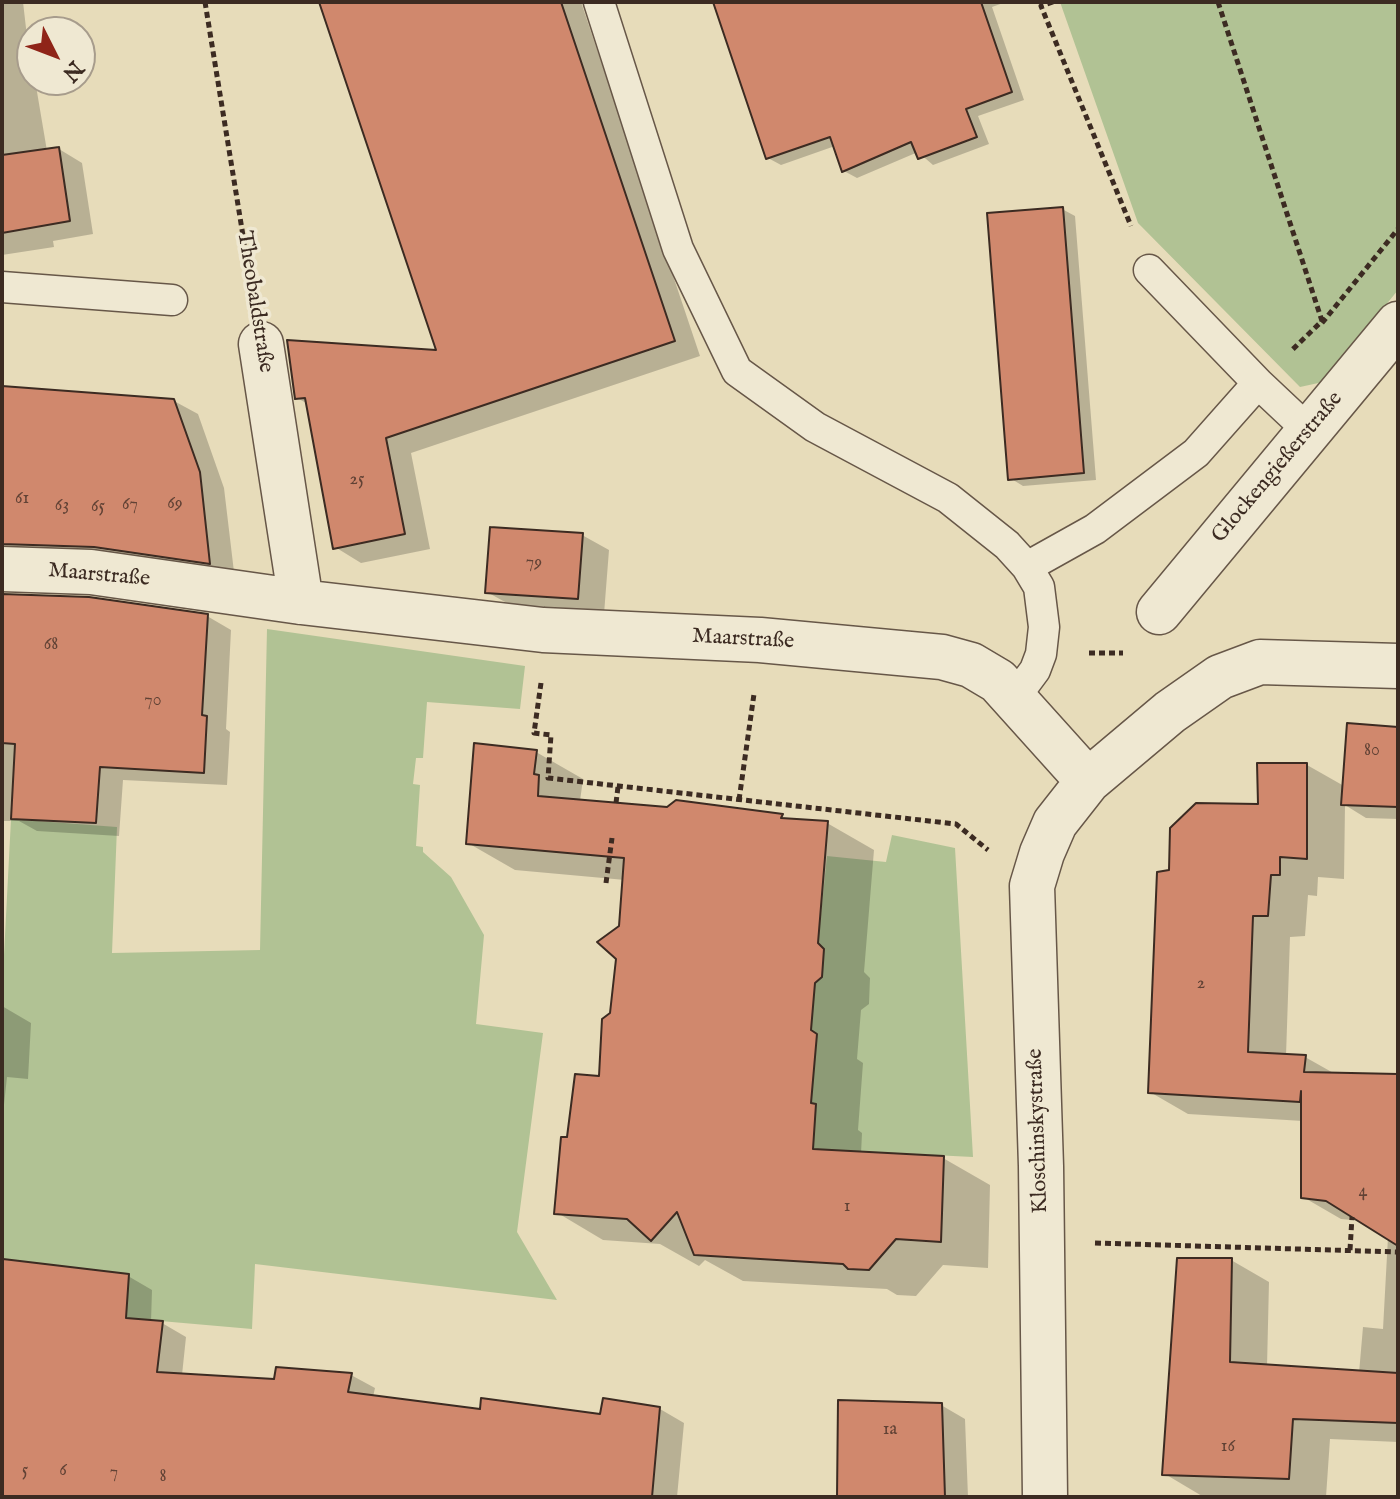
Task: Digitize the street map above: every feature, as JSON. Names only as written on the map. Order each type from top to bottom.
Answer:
[{"type":"street","name":"Glockengießerstraße","points":[[1159,612],[1398,324]]},
{"type":"street","name":"Theobaldstraße","points":[[261,344],[301,602]]},
{"type":"street","name":"Maarstraße","points":[[2,569],[91,572],[301,602],[543,630],[760,640],[942,657],[984,672],[1015,697],[1088,781]]},
{"type":"street","points":[[1088,781],[1182,703],[1220,677],[1260,662],[1398,666]]},
{"type":"street","name":"Kloschinskystraße","points":[[1045,1497],[1042,1242],[1032,886],[1055,823],[1088,781]]},
{"type":"lane","points":[[599,2],[678,249],[737,371],[815,427],[948,498],[1007,545],[1027,567],[1039,587],[1042,641],[1035,670],[1015,697]]},
{"type":"lane","points":[[1149,270],[1309,431]]},
{"type":"lane","points":[[2,287],[172,300]]},
{"type":"lane","points":[[1027,567],[1095,529],[1196,453],[1258,383]]},
{"type":"path","name":"Theobaldstraße","points":[[205,2],[261,344]]},
{"type":"path","points":[[1053,2],[1041,6],[1149,270]]},
{"type":"path","points":[[1218,2],[1322,321]]},
{"type":"path","points":[[540,685],[534,733],[551,735],[548,778],[956,824]]},
{"type":"path","points":[[739,800],[754,699]]},
{"type":"path","points":[[616,803],[618,787]]},
{"type":"path","points":[[606,883],[612,838]]},
{"type":"path","points":[[1350,1250],[1352,1217]]},
{"type":"path","points":[[1042,1242],[1398,1252]]},
{"type":"green space","points":[[1060,2],[1398,2],[1398,290],[1323,382],[1300,387],[1138,223]]},
{"type":"green space","points":[[267,629],[525,666],[520,709],[427,702],[423,758],[416,758],[413,784],[420,785],[416,846],[423,847],[423,852],[451,877],[484,935],[476,1024],[543,1033],[517,1232],[557,1300],[255,1264],[252,1329],[126,1318],[129,1274],[3,1259],[2,994],[11,819],[117,827],[112,953],[260,950]]},
{"type":"green space","points":[[892,835],[955,848],[973,1157],[813,1149],[816,1104],[805,1102],[815,983],[822,976],[824,949],[818,943],[827,856],[886,862]]},
{"type":"building","points":[[319,2],[561,2],[675,341],[386,438],[405,534],[333,549],[305,398],[295,399],[287,340],[436,350]]},
{"type":"building","points":[[713,2],[981,2],[1012,92],[966,109],[977,137],[918,159],[911,142],[842,172],[830,137],[766,159]]},
{"type":"building","points":[[59,147],[70,221],[2,233],[2,155]]},
{"type":"building","points":[[1063,207],[1084,473],[1008,480],[987,213]]},
{"type":"building","points":[[2,386],[174,399],[200,472],[210,564],[94,547],[2,544]]},
{"type":"building","points":[[490,527],[583,533],[578,599],[485,593]]},
{"type":"building","points":[[2,594],[89,597],[208,614],[202,715],[207,716],[204,773],[100,767],[96,823],[11,819],[15,744],[2,743]]},
{"type":"building","points":[[1347,723],[1398,727],[1398,807],[1341,805]]},
{"type":"building","points":[[474,743],[537,750],[534,774],[539,775],[538,796],[667,807],[676,800],[783,814],[781,818],[828,821],[818,943],[824,949],[822,977],[815,983],[811,1030],[817,1034],[811,1103],[816,1104],[813,1149],[944,1156],[941,1242],[896,1239],[869,1270],[848,1269],[843,1264],[694,1255],[677,1212],[651,1241],[627,1219],[554,1214],[561,1137],[567,1137],[575,1074],[599,1076],[602,1019],[610,1013],[616,959],[597,942],[619,926],[624,858],[466,844]]},
{"type":"building","points":[[1257,763],[1307,763],[1307,859],[1280,857],[1280,875],[1271,875],[1268,916],[1253,916],[1248,1052],[1306,1055],[1304,1072],[1398,1074],[1398,1246],[1326,1201],[1301,1198],[1301,1091],[1300,1102],[1148,1093],[1157,872],[1169,870],[1170,828],[1196,803],[1258,804]]},
{"type":"building","points":[[1177,1258],[1232,1258],[1230,1362],[1398,1373],[1398,1423],[1293,1419],[1289,1479],[1162,1475]]},
{"type":"building","points":[[3,1259],[129,1274],[126,1318],[163,1321],[157,1372],[274,1379],[276,1367],[352,1373],[348,1392],[480,1409],[481,1398],[600,1414],[603,1398],[660,1407],[652,1497],[2,1497]]},
{"type":"building","points":[[838,1400],[942,1403],[945,1497],[837,1497]]}]
